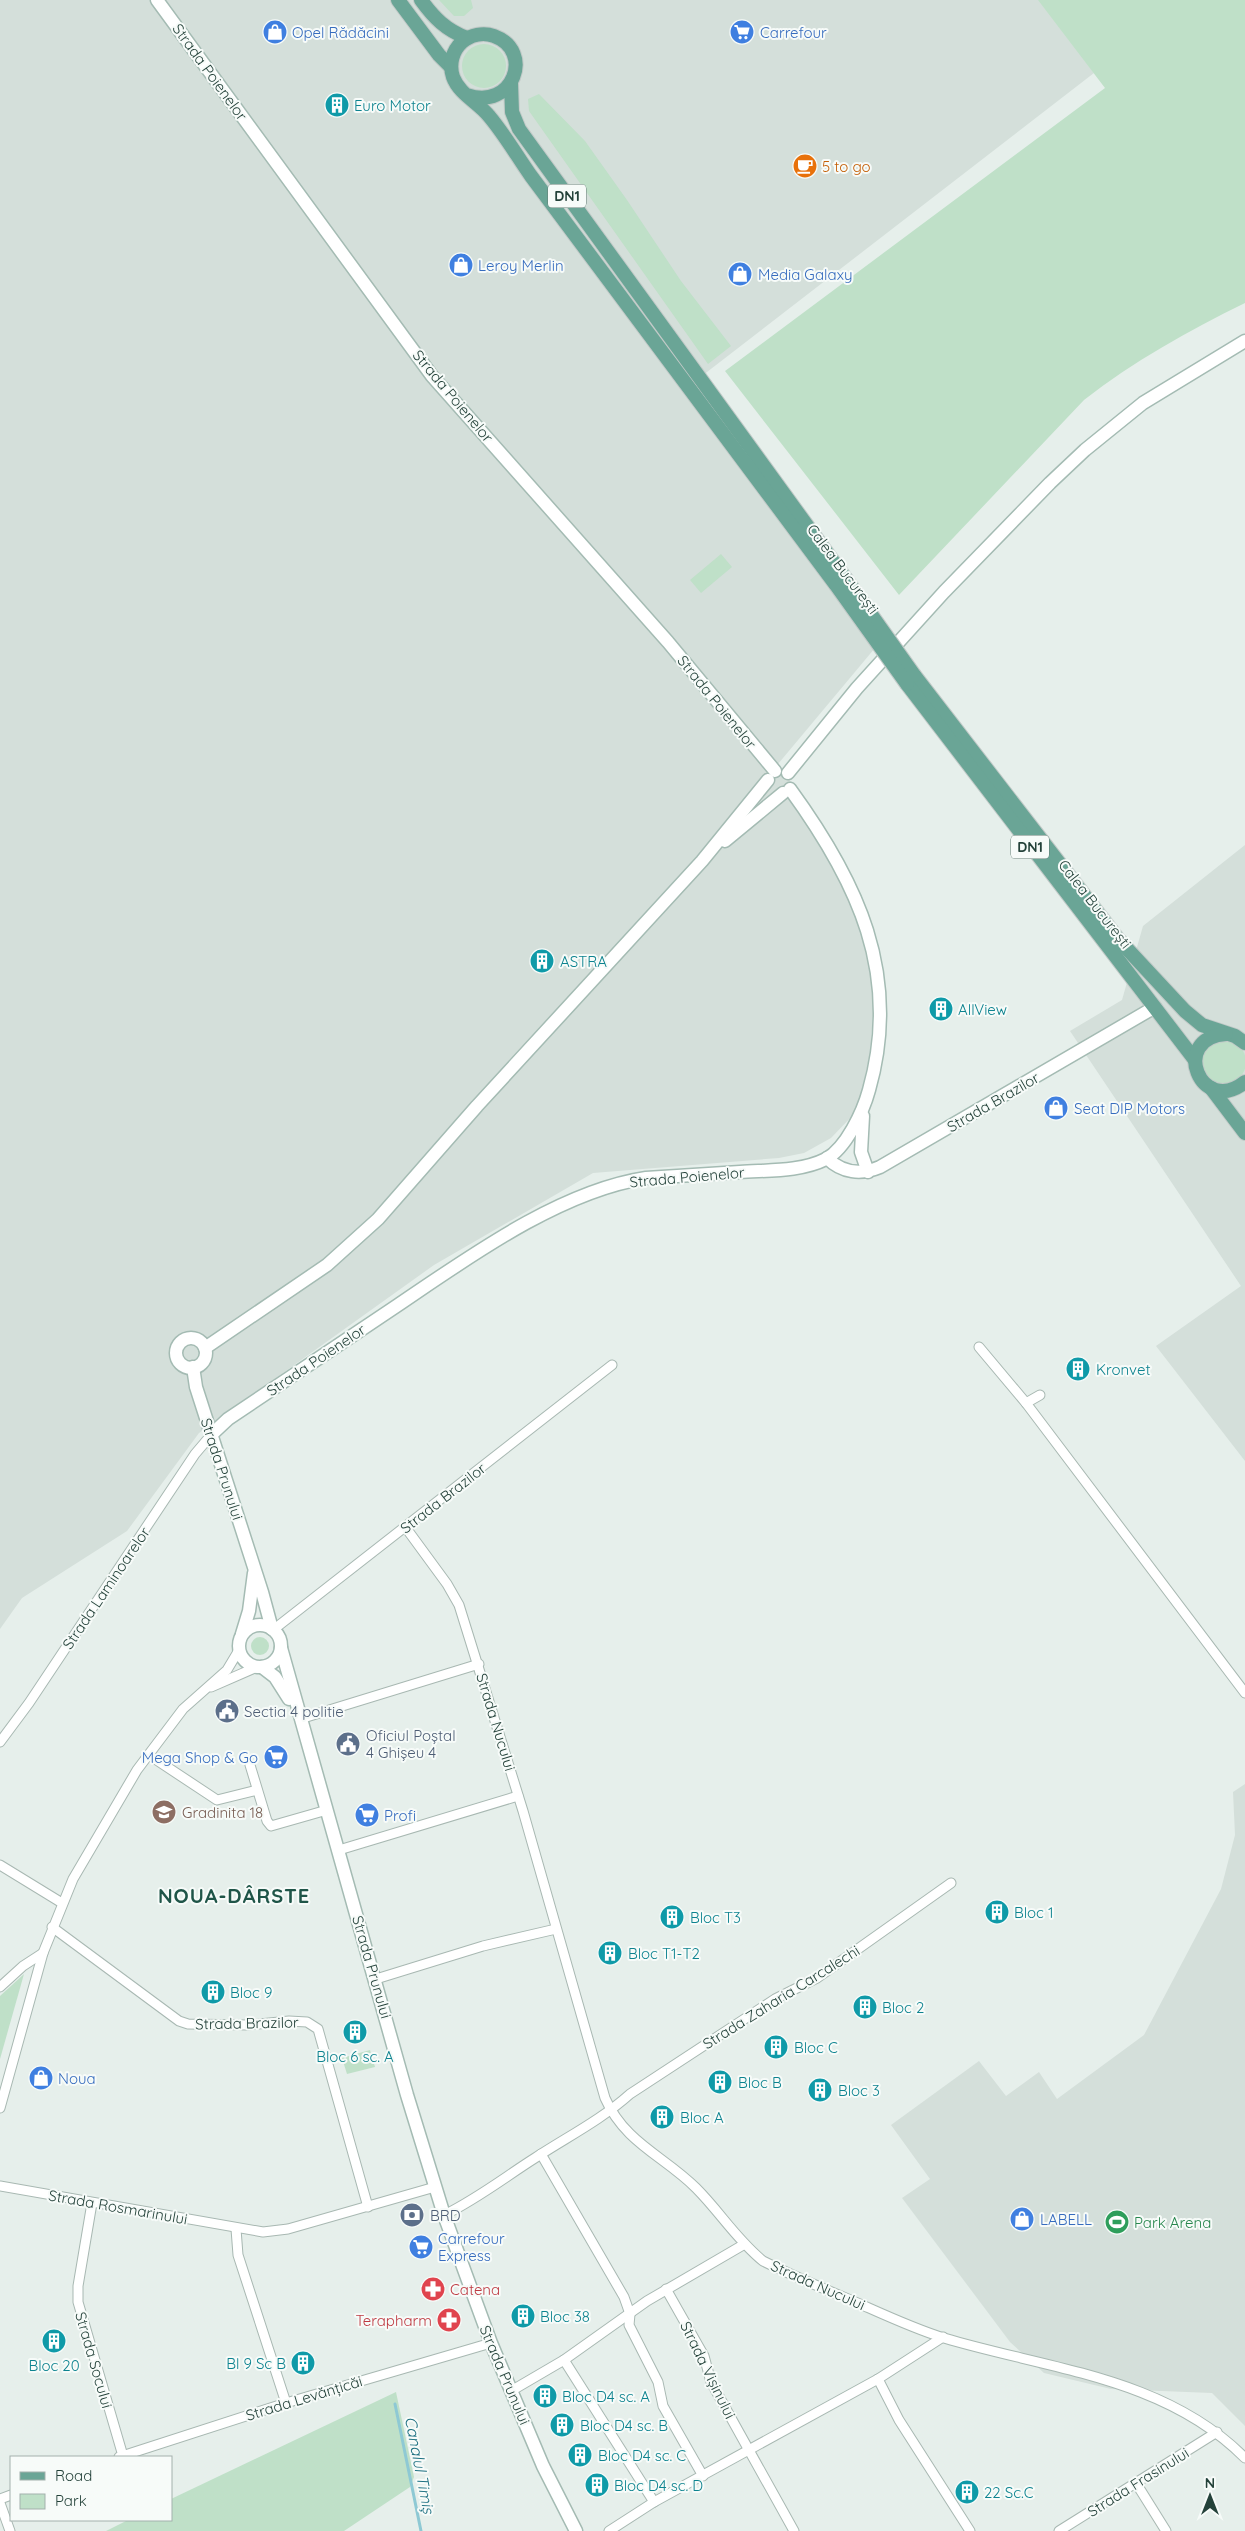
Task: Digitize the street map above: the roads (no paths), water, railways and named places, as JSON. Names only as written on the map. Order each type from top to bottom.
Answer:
[{"type":"main road","name":"Calea București","points":[[398,0],[439,55],[451,67],[455,83],[490,117],[537,184],[840,582]]},
{"type":"main road","points":[[421,0],[436,20],[453,33],[467,38],[455,50],[451,67]]},
{"type":"main road","name":"Calea București","points":[[467,38],[484,34],[500,38],[506,44],[515,61],[512,83],[512,112],[519,130],[840,582],[1054,878],[1195,1060],[1198,1076],[1211,1088],[1245,1133]]},
{"type":"main road","points":[[467,95],[487,99],[497,96],[512,83]]},
{"type":"main road","name":"Calea București","points":[[911,680],[1117,938],[1185,1011],[1202,1025],[1235,1036],[1245,1043]]},
{"type":"main road","points":[[1195,1060],[1202,1044],[1217,1034],[1226,1034]]},
{"type":"main road","points":[[1211,1088],[1229,1091],[1245,1082]]},
{"type":"street","name":"Strada Poienelor","points":[[157,0],[432,376],[655,628],[771,776],[772,791],[786,791]]},
{"type":"street","points":[[205,1348],[327,1265],[378,1219],[477,1106],[702,861],[771,776],[782,770],[788,773],[870,673],[944,592],[1050,483],[1085,450],[1143,403],[1245,341]]},
{"type":"street","name":"Strada Poienelor","points":[[786,791],[792,783],[788,773]]},
{"type":"street","name":"Strada Poienelor","points":[[212,1434],[228,1419],[468,1257],[583,1195],[623,1182],[682,1175],[791,1169],[827,1158],[847,1137],[864,1109],[879,1046],[878,972],[870,938],[859,905],[833,853],[786,791]]},
{"type":"street","points":[[702,861],[786,791]]},
{"type":"street","name":"Strada Brazilor","points":[[868,1172],[898,1157],[1155,1007]]},
{"type":"street","points":[[827,1158],[836,1167],[847,1171],[868,1172],[860,1152],[860,1126],[864,1109]]},
{"type":"street","points":[[192,1338],[200,1341],[205,1348],[204,1360],[193,1367],[185,1366],[178,1360],[178,1347],[184,1340],[192,1338]]},
{"type":"street","points":[[979,1347],[1026,1403],[1242,1684],[1245,1693]]},
{"type":"street","name":"Strada Brazilor","points":[[272,1629],[406,1528],[612,1365]]},
{"type":"street","name":"Strada Prunului","points":[[193,1367],[196,1387],[272,1629]]},
{"type":"street","points":[[1026,1403],[1040,1394]]},
{"type":"street","name":"Strada Laminoarelor","points":[[0,1742],[29,1703],[195,1454],[212,1434]]},
{"type":"street","name":"Strada Nucului","points":[[406,1528],[437,1569],[459,1605],[518,1796],[611,2111],[630,2136],[695,2188],[743,2245],[763,2261],[918,2329],[1086,2373],[1134,2388],[1172,2406],[1216,2432],[1245,2458]]},
{"type":"street","name":"Strada Prunului","points":[[242,1634],[251,1601],[254,1570]]},
{"type":"street","points":[[0,2108],[52,1927],[62,1902],[89,1851],[149,1755],[183,1709],[202,1690],[227,1670],[239,1650],[242,1634],[252,1626],[266,1626],[272,1629],[279,1638],[281,1648],[273,1663],[202,1690]]},
{"type":"street","name":"Strada Prunului","points":[[281,1648],[444,2215],[490,2343],[543,2466],[576,2531]]},
{"type":"street","points":[[239,1650],[245,1662],[259,1667]]},
{"type":"street","points":[[300,1719],[478,1664]]},
{"type":"street","name":"Strada Prunului","points":[[259,1667],[281,1683],[300,1719]]},
{"type":"street","points":[[149,1755],[217,1800],[257,1790]]},
{"type":"street","points":[[250,1765],[270,1826],[327,1810]]},
{"type":"street","points":[[339,1850],[518,1796]]},
{"type":"street","points":[[0,1865],[62,1902]]},
{"type":"street","name":"Strada Zaharia Carcalechi","points":[[611,2111],[630,2094],[775,1999],[817,1978],[951,1883]]},
{"type":"street","name":"Strada Brazilor","points":[[52,1927],[179,2021],[188,2024],[248,2025],[307,2022],[318,2029],[368,2207]]},
{"type":"street","points":[[376,1979],[483,1946],[556,1929]]},
{"type":"street","points":[[0,1987],[23,1966],[43,1953]]},
{"type":"street","points":[[444,2215],[468,2203],[541,2154],[611,2111]]},
{"type":"street","points":[[541,2154],[624,2297],[630,2314],[629,2325],[658,2382],[663,2406],[703,2476]]},
{"type":"street","name":"Strada Rosmarinului","points":[[0,2186],[236,2229],[275,2232],[435,2187]]},
{"type":"street","name":"Strada Socului","points":[[92,2203],[78,2286],[78,2302],[121,2456]]},
{"type":"street","points":[[236,2229],[236,2247],[286,2403]]},
{"type":"street","points":[[512,2391],[564,2360],[666,2289],[743,2245]]},
{"type":"street","name":"Strada Vișinului","points":[[666,2289],[704,2356],[711,2382],[794,2531]]},
{"type":"street","points":[[609,2531],[654,2502],[878,2379],[943,2337]]},
{"type":"street","name":"Strada Levănțicăi","points":[[121,2456],[286,2403],[490,2343]]},
{"type":"street","points":[[564,2360],[654,2502]]},
{"type":"street","points":[[878,2379],[899,2420],[970,2531]]},
{"type":"street","name":"Strada Frasinului","points":[[1059,2531],[1216,2432]]},
{"type":"street","points":[[1136,2483],[1166,2531]]},
{"type":"street","points":[[0,2503],[10,2531]]},
{"type":"waterway","name":"Canalul Timiș","points":[[395,2404],[421,2531]]},
{"type":"place","name":"Opel Rădăcini","points":[[275,32]]},
{"type":"place","name":"Carrefour","points":[[742,32]]},
{"type":"place","name":"Euro Motor","points":[[337,105]]},
{"type":"place","name":"5 to go","points":[[805,166]]},
{"type":"place","name":"Leroy Merlin","points":[[461,265]]},
{"type":"place","name":"Media Galaxy","points":[[740,274]]},
{"type":"place","name":"ASTRA","points":[[542,961]]},
{"type":"place","name":"AllView","points":[[941,1009]]},
{"type":"place","name":"Seat DIP Motors","points":[[1056,1108]]},
{"type":"place","name":"Kronvet","points":[[1078,1369]]},
{"type":"place","name":"Sectia 4 politie","points":[[227,1711]]},
{"type":"place","name":"Oficiul Poștal 4 Ghișeu 4","points":[[348,1744]]},
{"type":"place","name":"Mega Shop & Go","points":[[276,1757]]},
{"type":"place","name":"Gradinita 18","points":[[164,1812]]},
{"type":"place","name":"Profi","points":[[367,1815]]},
{"type":"place","name":"Bloc 1","points":[[997,1912]]},
{"type":"place","name":"Bloc T3","points":[[672,1917]]},
{"type":"place","name":"Bloc T1-T2","points":[[610,1953]]},
{"type":"place","name":"Bloc 9","points":[[213,1992]]},
{"type":"place","name":"Bloc 2","points":[[865,2007]]},
{"type":"place","name":"Bloc 6 sc. A","points":[[355,2032]]},
{"type":"place","name":"Bloc C","points":[[776,2047]]},
{"type":"place","name":"Noua","points":[[41,2078]]},
{"type":"place","name":"Bloc B","points":[[720,2082]]},
{"type":"place","name":"Bloc 3","points":[[820,2090]]},
{"type":"place","name":"Bloc A","points":[[662,2117]]},
{"type":"place","name":"BRD","points":[[412,2215]]},
{"type":"place","name":"LABELL","points":[[1022,2219]]},
{"type":"place","name":"Park Arena","points":[[1117,2222]]},
{"type":"place","name":"Carrefour Express","points":[[421,2247]]},
{"type":"place","name":"Catena","points":[[433,2289]]},
{"type":"place","name":"Bloc 38","points":[[523,2316]]},
{"type":"place","name":"Terapharm","points":[[449,2320]]},
{"type":"place","name":"Bloc 20","points":[[54,2341]]},
{"type":"place","name":"Bl 9 Sc B","points":[[303,2363]]},
{"type":"place","name":"Bloc D4 sc. A","points":[[545,2396]]},
{"type":"place","name":"Bloc D4 sc. B","points":[[562,2425]]},
{"type":"place","name":"Bloc D4 sc. C","points":[[580,2455]]},
{"type":"place","name":"Bloc D4 sc. D","points":[[597,2485]]},
{"type":"place","name":"22 Sc.C","points":[[967,2492]]},
{"type":"district","name":"NOUA-DÂRSTE","points":[[234,1895]]}]
